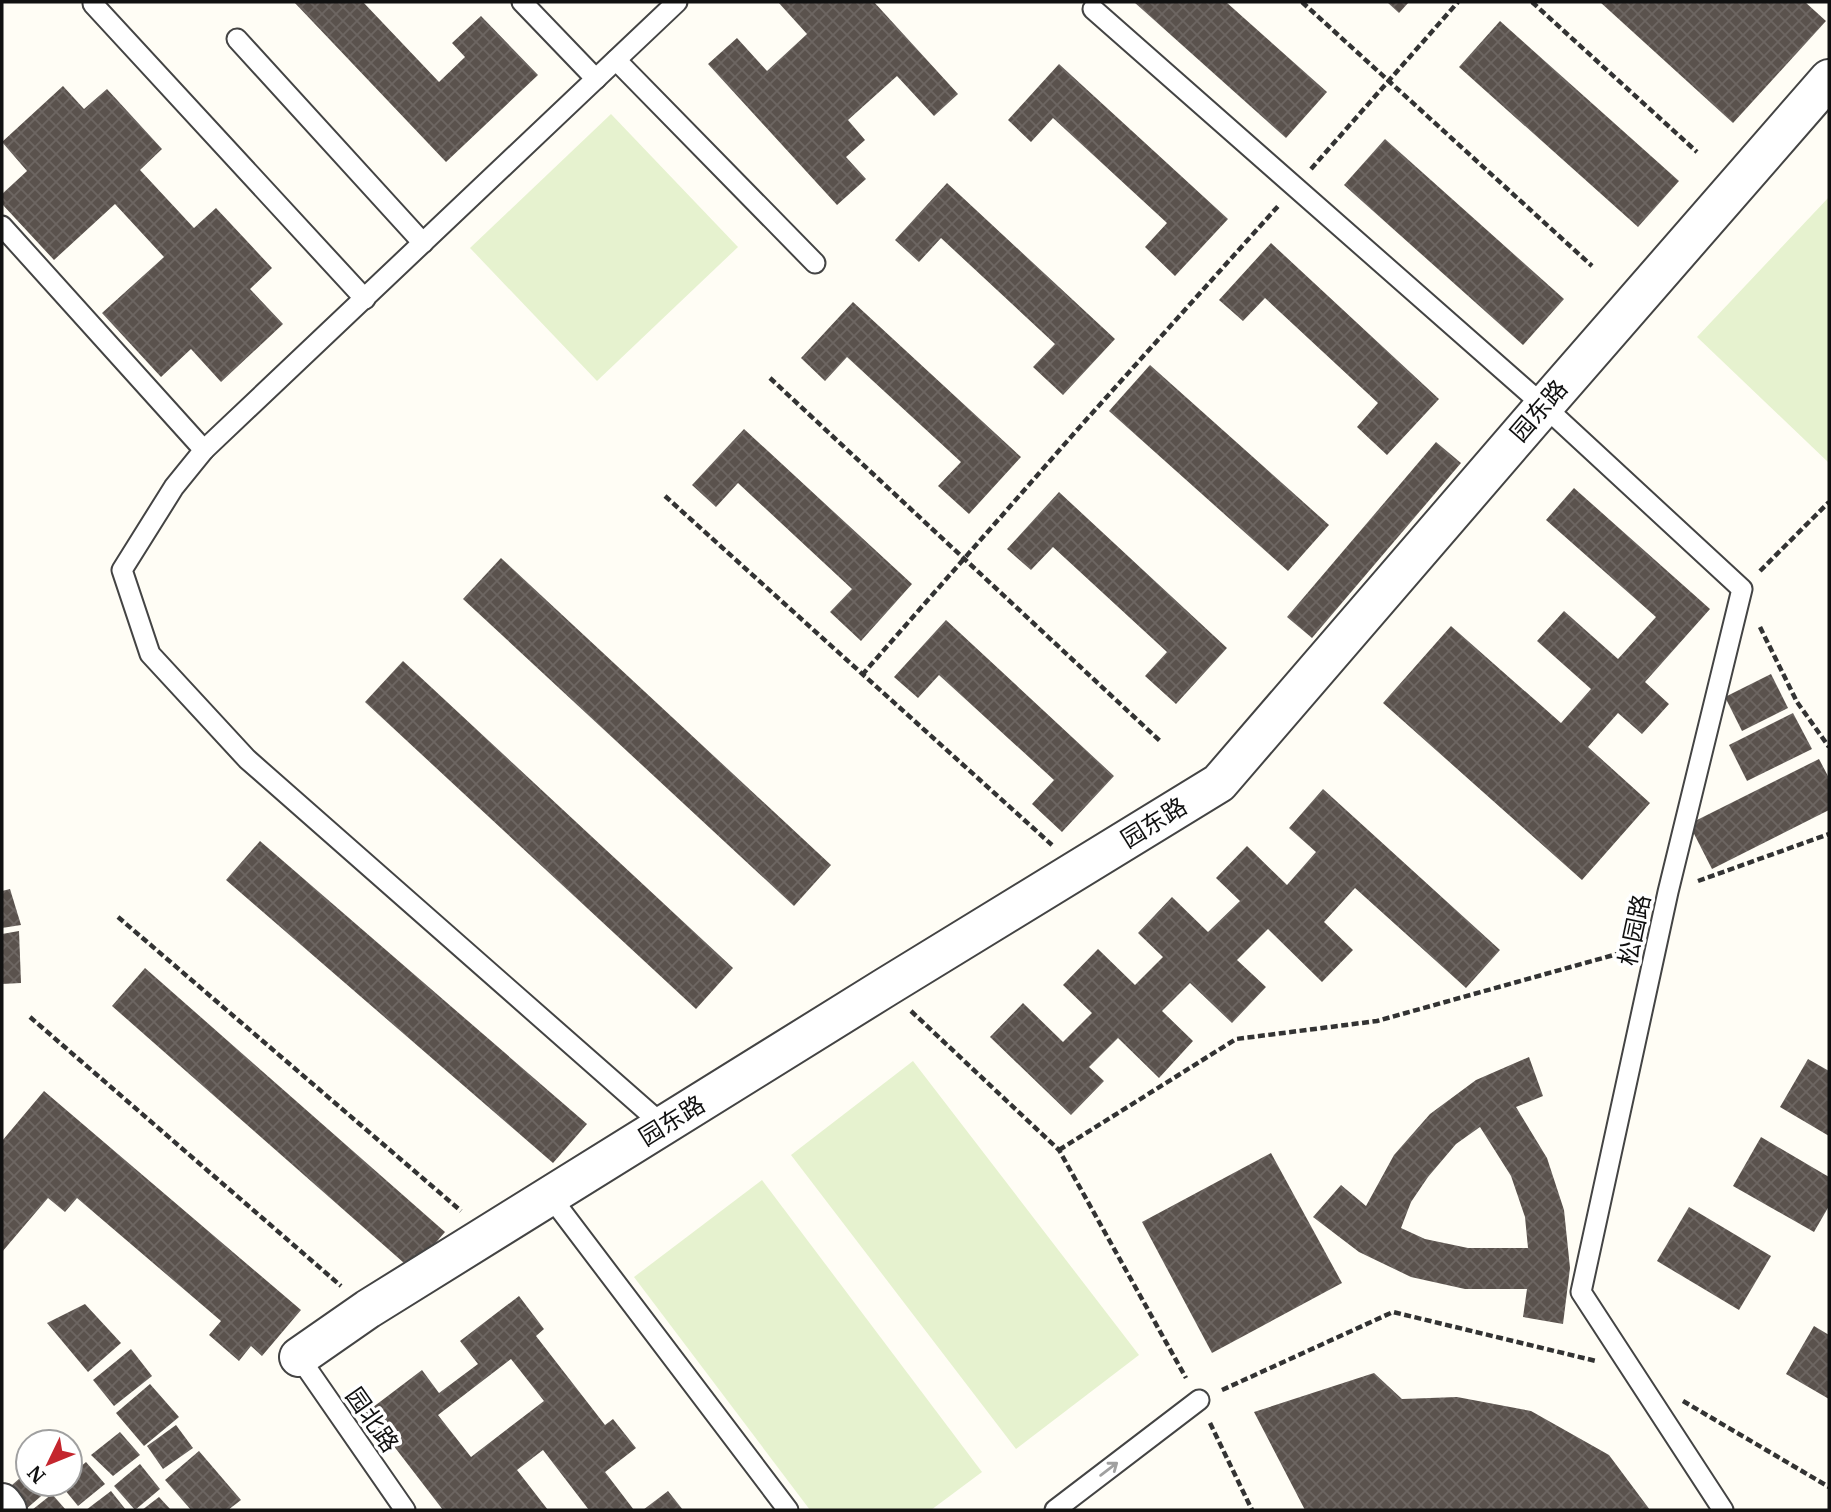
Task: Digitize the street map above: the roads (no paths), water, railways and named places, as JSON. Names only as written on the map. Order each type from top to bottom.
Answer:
[{"type":"street","name":"园东路","points":[[299,1357],[368,1309],[1219,783],[1829,79]]},
{"type":"street","points":[[2,1503],[7,1510]]},
{"type":"lane","points":[[522,2],[596,79]]},
{"type":"lane","points":[[664,1126],[247,759],[150,654],[122,570],[174,487],[204,450],[677,2]]},
{"type":"lane","points":[[93,4],[365,299]]},
{"type":"lane","points":[[1093,9],[1544,406]]},
{"type":"lane","points":[[237,39],[423,243]]},
{"type":"lane","points":[[616,60],[815,263]]},
{"type":"lane","points":[[2,226],[204,450]]},
{"type":"lane","name":"松园路","points":[[1544,406],[1742,589],[1668,892],[1581,1292],[1723,1510]]},
{"type":"lane","points":[[550,1196],[788,1510]]},
{"type":"lane","name":"园北路","points":[[299,1357],[405,1510]]},
{"type":"lane","points":[[1055,1510],[1199,1400]]}]
